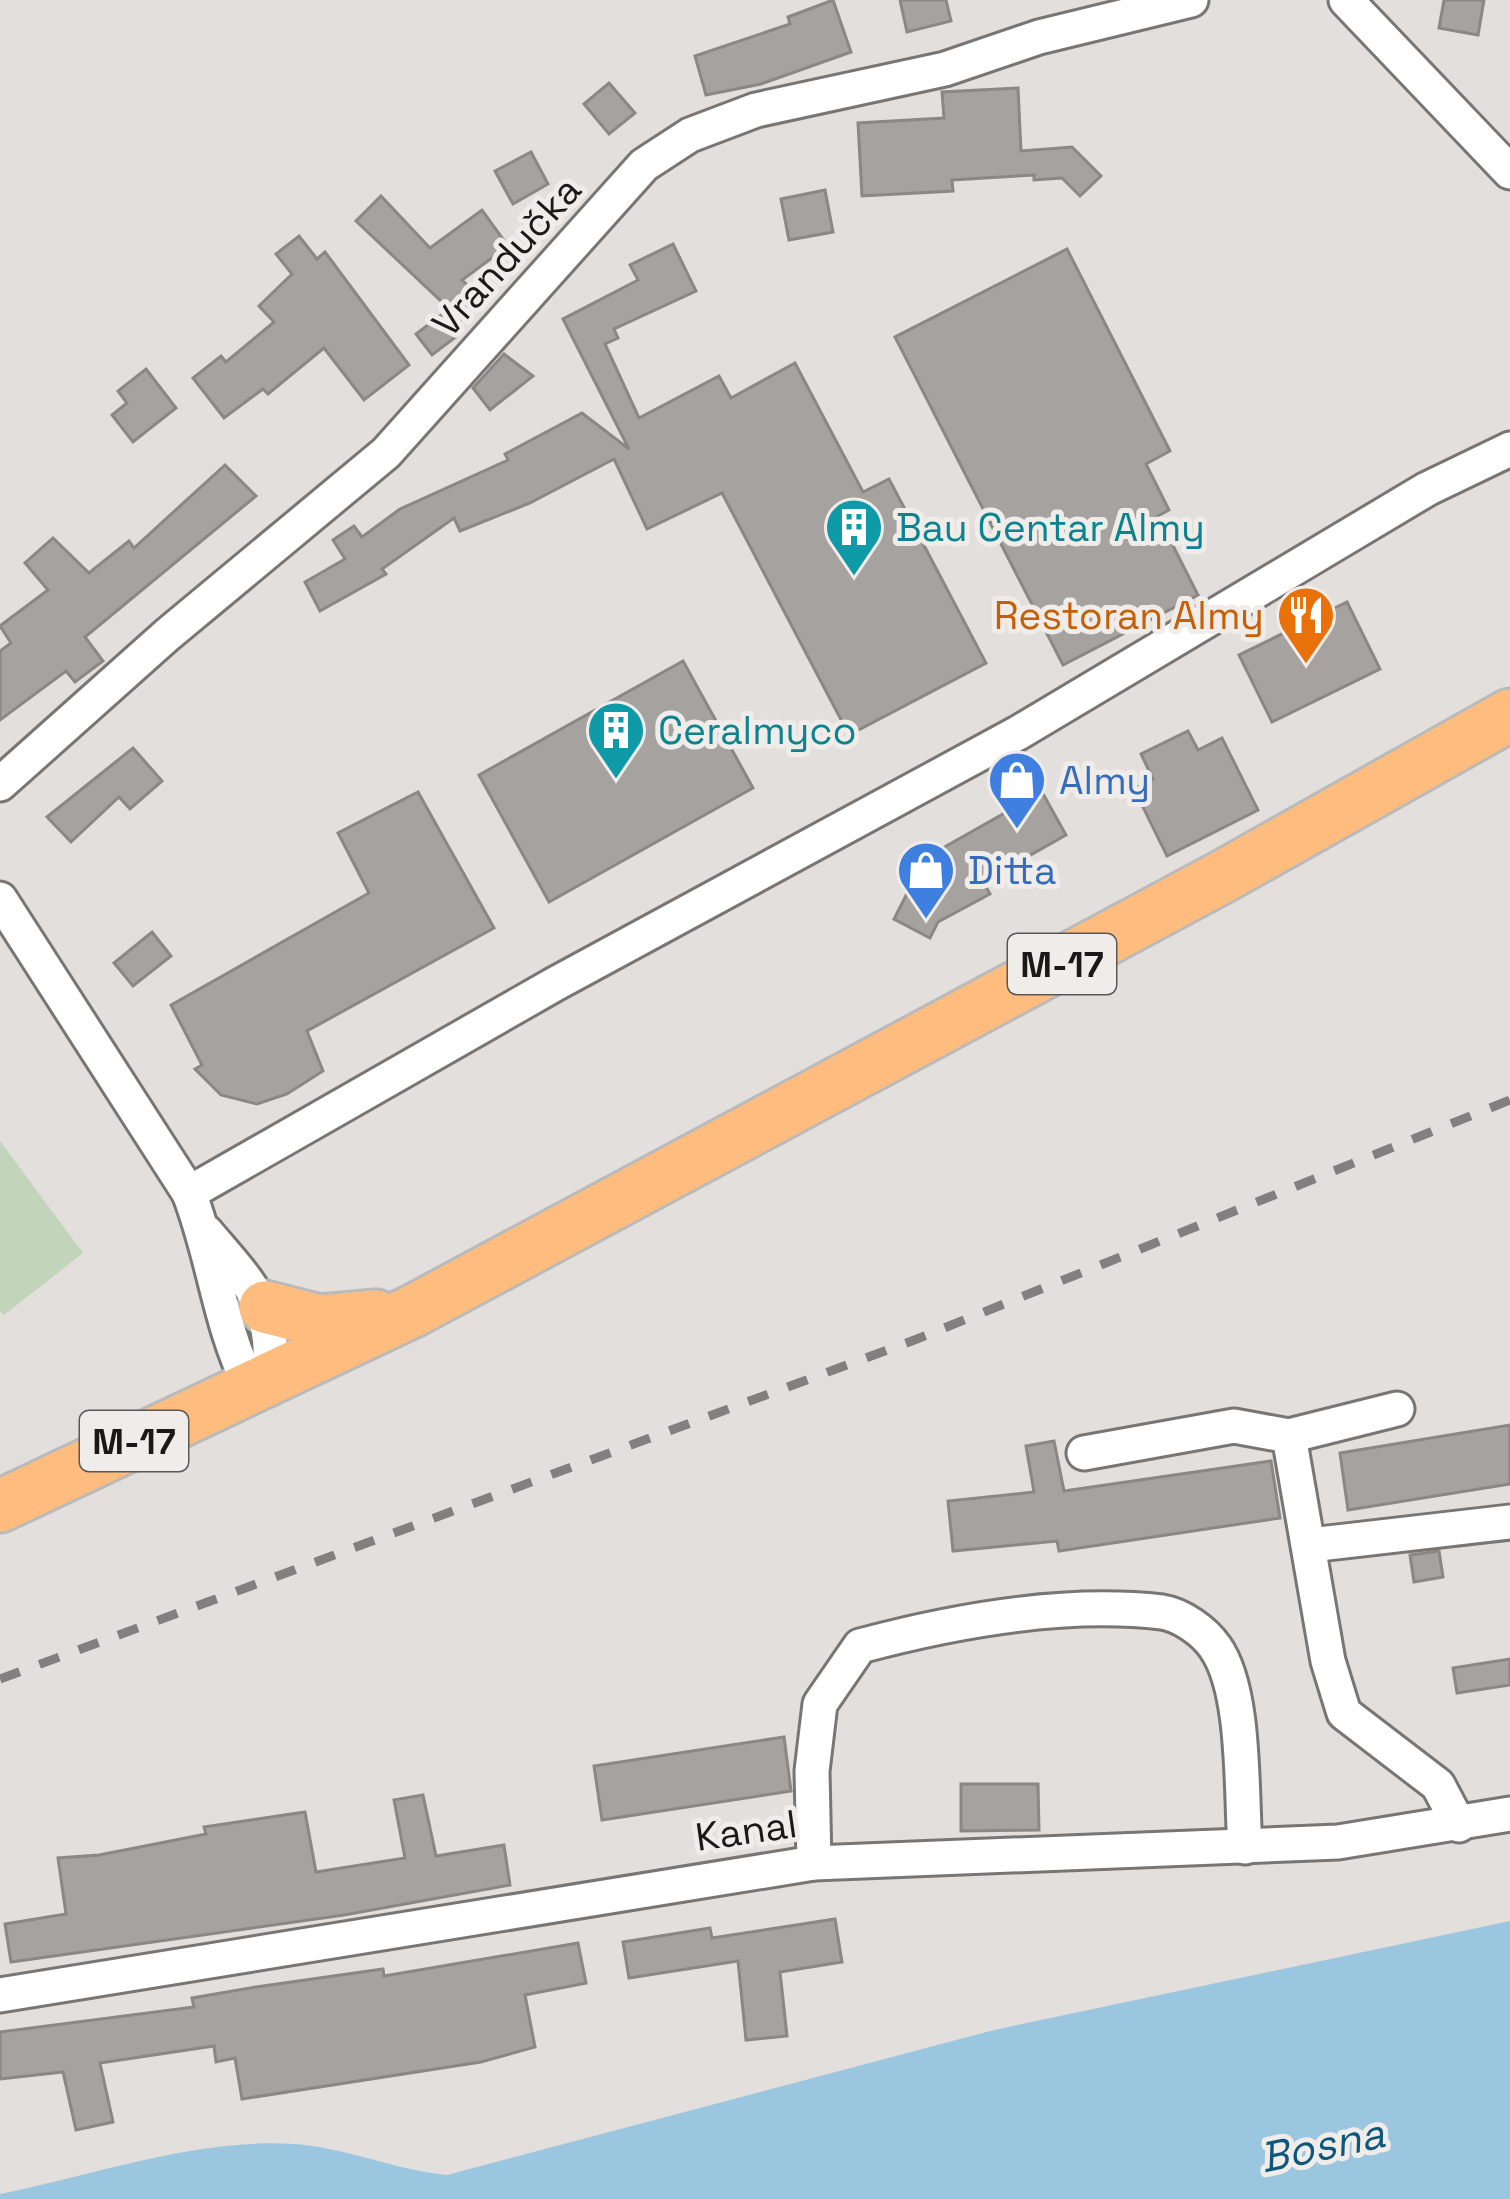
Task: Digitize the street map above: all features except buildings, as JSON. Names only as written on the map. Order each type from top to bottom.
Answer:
[{"type":"main road","name":"M-17","points":[[0,1506],[412,1311],[1222,877],[1510,716]]},
{"type":"main road","points":[[265,1307],[320,1321],[412,1311]]},
{"type":"street","name":"Vrandučka","points":[[0,784],[167,635],[386,452],[644,165],[690,135],[756,110],[945,69],[1040,37],[1191,0]]},
{"type":"street","points":[[1346,0],[1510,172]]},
{"type":"street","points":[[189,1193],[554,984],[1018,734],[1426,489],[1510,449]]},
{"type":"street","points":[[0,898],[189,1193],[203,1229],[231,1348],[259,1381],[272,1348],[265,1307],[203,1229]]},
{"type":"street","points":[[1084,1453],[1234,1426],[1289,1436],[1397,1409]]},
{"type":"street","points":[[1289,1436],[1328,1661],[1344,1712],[1438,1785],[1459,1825]]},
{"type":"street","points":[[1310,1545],[1510,1522]]},
{"type":"street","points":[[814,1863],[812,1771],[820,1704],[860,1646],[955,1621],[1072,1613],[1165,1612],[1187,1622],[1215,1646],[1231,1682],[1245,1846]]},
{"type":"street","name":"Kanal","points":[[0,1995],[814,1863],[1338,1842],[1510,1814]]},
{"type":"green space","points":[[0,1141],[83,1253],[4,1315],[0,1310]]},
{"type":"water","name":"Bosna","points":[[1510,1921],[1510,2199],[0,2199],[0,2194],[183,2152],[257,2144],[312,2146],[447,2175],[994,2030]]},
{"type":"railway","points":[[0,1679],[917,1339],[1510,1100]]},
{"type":"place","name":"Bau Centar Almy","points":[[854,578]]},
{"type":"place","name":"Restoran Almy","points":[[1306,666]]},
{"type":"place","name":"Ceralmyco","points":[[616,781]]},
{"type":"place","name":"Almy","points":[[1017,831]]},
{"type":"place","name":"Ditta","points":[[926,921]]}]
